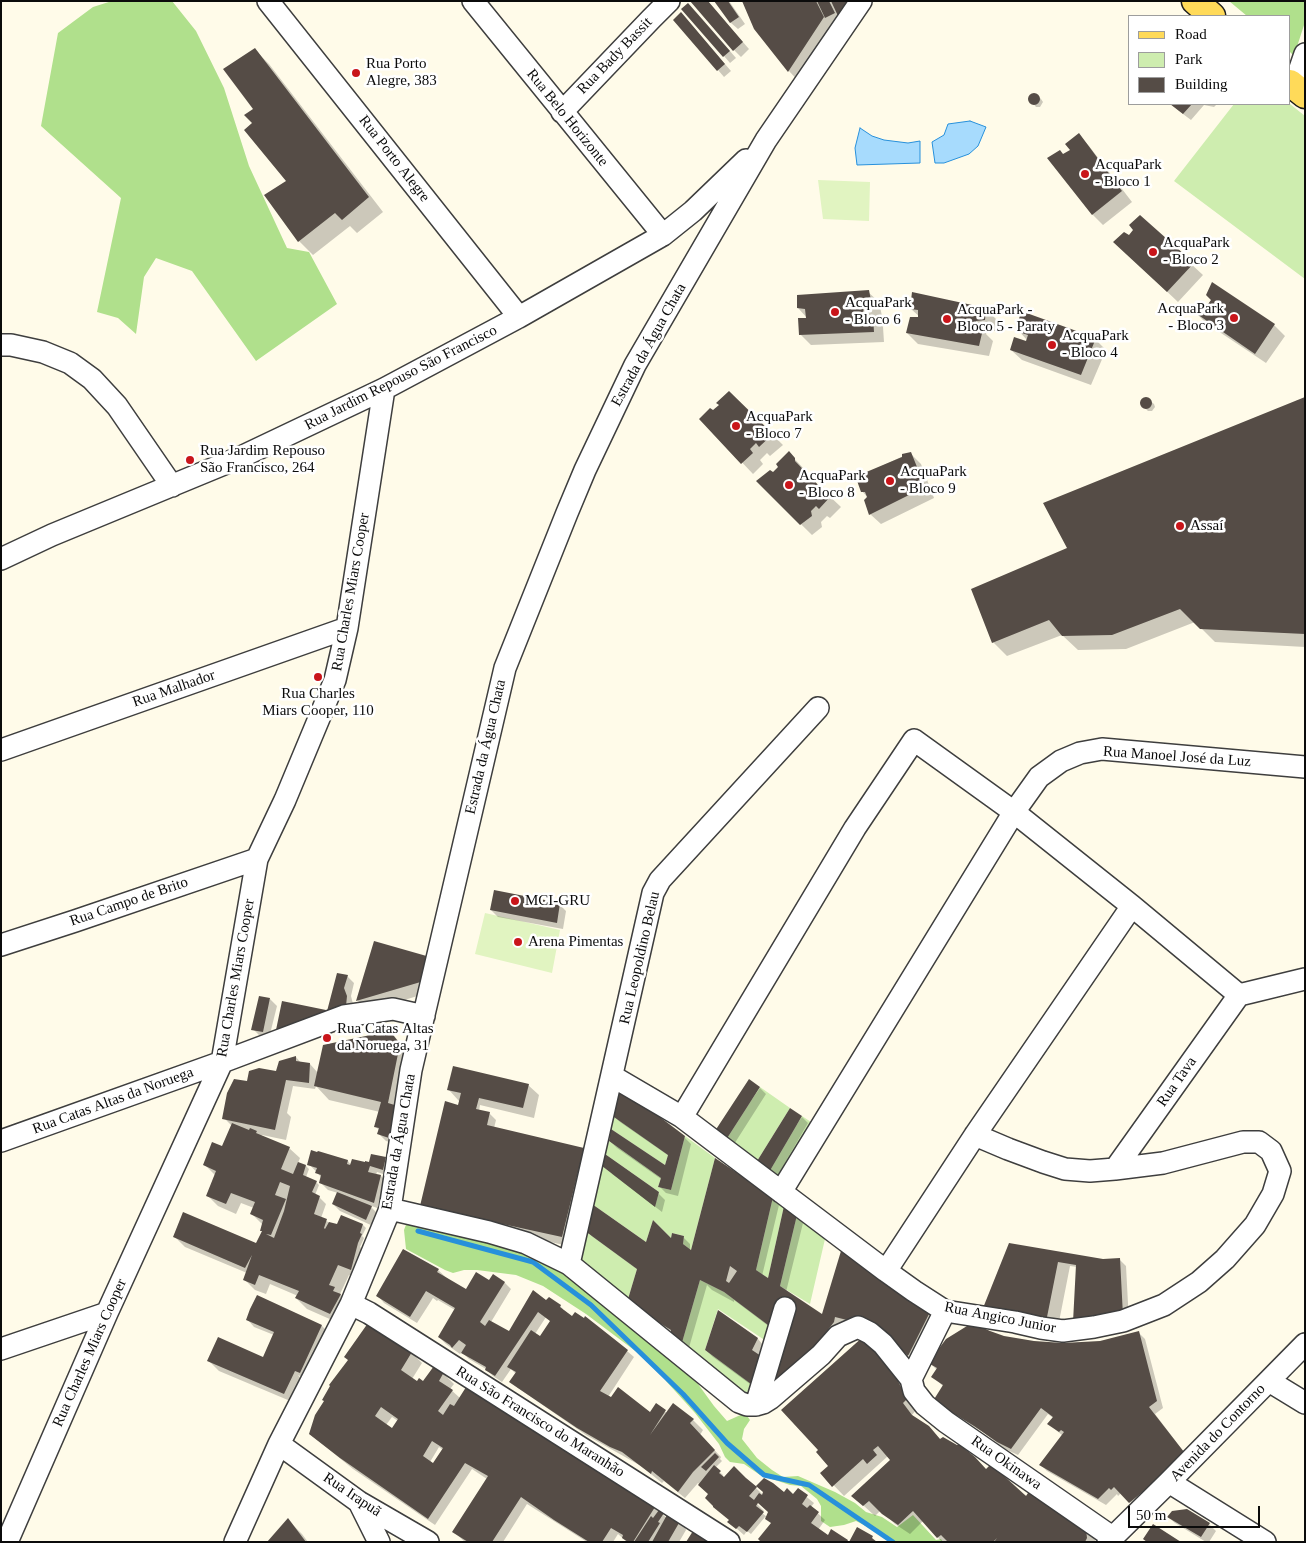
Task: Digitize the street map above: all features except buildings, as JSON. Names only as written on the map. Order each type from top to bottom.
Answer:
[{"type":"main road","points":[[1195,1],[1211,15]]},
{"type":"street","name":"Rua Porto Alegre","points":[[268,1],[519,317]]},
{"type":"street","name":"Rua Belo Horizonte","points":[[473,1],[663,235]]},
{"type":"street","name":"Rua Bady Bassit","points":[[562,112],[647,10],[670,1]]},
{"type":"street","name":"Estrada da Água Chata","points":[[235,1542],[279,1444],[351,1304],[390,1208],[411,1070],[505,668],[578,486],[635,365],[766,140],[861,1]]},
{"type":"street","points":[[1296,88],[1305,54]]},
{"type":"street","name":"Rua Jardim Repouso São Francisco","points":[[1,559],[52,535],[241,457],[384,389],[519,317],[663,235],[693,211],[766,140]]},
{"type":"street","points":[[1,345],[11,345],[43,352],[70,363],[92,379],[117,406],[172,486]]},
{"type":"street","name":"Rua Charles Miars Cooper","points":[[7,1542],[107,1313],[222,1062],[257,858],[285,800],[335,680],[347,628],[384,389]]},
{"type":"street","name":"Rua Malhador","points":[[1,750],[347,628]]},
{"type":"street","name":"Rua Leopoldino Belau","points":[[570,1264],[653,893],[660,880],[818,708]]},
{"type":"street","points":[[682,1117],[855,828],[914,740],[1014,812],[1132,906],[1239,996],[1305,979]]},
{"type":"street","name":"Rua Manoel José da Luz","points":[[781,1192],[1014,812],[1040,777],[1061,761],[1080,753],[1102,749],[1305,767]]},
{"type":"street","name":"Rua Campo de Brito","points":[[1,944],[75,921],[257,858]]},
{"type":"street","points":[[886,1271],[975,1135],[1132,906]]},
{"type":"street","name":"Rua Tava","points":[[1116,1169],[1239,996]]},
{"type":"street","name":"Rua Catas Altas da Noruega","points":[[1,1141],[344,1016],[393,1009],[424,1016]]},
{"type":"street","name":"Rua Angico Junior","points":[[612,1076],[682,1117],[886,1271],[945,1311],[1063,1331],[1123,1321],[1164,1305],[1199,1282],[1225,1259],[1255,1225],[1272,1194],[1280,1172],[1270,1151],[1259,1142],[1243,1142],[1163,1163],[1116,1169]]},
{"type":"street","points":[[975,1135],[1008,1149],[1066,1169],[1090,1171],[1116,1169]]},
{"type":"street","points":[[390,1208],[526,1243],[570,1264],[739,1402],[756,1405],[785,1308]]},
{"type":"street","name":"Rua São Francisco do Maranhão","points":[[351,1304],[369,1313],[729,1542]]},
{"type":"street","points":[[911,1379],[945,1311]]},
{"type":"street","points":[[1,1349],[107,1313]]},
{"type":"street","name":"Rua Okinawa","points":[[756,1405],[771,1398],[821,1355],[838,1336],[858,1327],[870,1332],[883,1344],[911,1379],[914,1391],[925,1405],[1110,1539]]},
{"type":"street","name":"Avenida do Contorno","points":[[1110,1539],[1305,1344]]},
{"type":"street","points":[[1268,1381],[1305,1404]]},
{"type":"street","name":"Rua Irapuã","points":[[279,1444],[359,1502],[428,1542]]},
{"type":"street","points":[[1169,1482],[1265,1542]]},
{"type":"street","points":[[359,1502],[379,1542]]},
{"type":"green space","points":[[112,1],[172,1],[196,31],[224,88],[249,166],[287,248],[309,252],[337,304],[256,361],[192,271],[156,258],[144,277],[136,334],[118,318],[97,312],[121,198],[41,126],[58,33],[93,7]]},
{"type":"green space","points":[[1229,1],[1305,1],[1305,22],[1294,56],[1291,53],[1291,15],[1246,15]]},
{"type":"green space","points":[[1233,105],[1291,105],[1305,116],[1305,279],[1174,181]]},
{"type":"green space","points":[[818,180],[870,182],[869,221],[823,219]]},
{"type":"green space","name":"Arena Pimentas","points":[[485,913],[560,930],[552,973],[475,954]]},
{"type":"green space","points":[[760,1087],[790,1108],[754,1166],[724,1143]]},
{"type":"green space","points":[[611,1115],[668,1155],[665,1165],[611,1129]]},
{"type":"green space","points":[[802,1116],[811,1122],[779,1180],[768,1174]]},
{"type":"green space","points":[[685,1136],[715,1158],[691,1250],[683,1244],[684,1236],[672,1233],[671,1238],[653,1220],[646,1242],[592,1204],[602,1166],[655,1206],[659,1192],[605,1154],[609,1141],[661,1178],[658,1187],[671,1190]]},
{"type":"green space","points":[[773,1197],[784,1206],[768,1278],[756,1270]]},
{"type":"green space","points":[[797,1215],[825,1239],[810,1304],[780,1286]]},
{"type":"green space","points":[[407,1222],[544,1256],[666,1350],[698,1384],[727,1421],[745,1413],[750,1420],[744,1429],[742,1439],[757,1458],[772,1470],[783,1477],[798,1476],[835,1492],[855,1503],[866,1512],[882,1517],[897,1527],[913,1515],[936,1540],[941,1539],[943,1542],[890,1542],[876,1531],[856,1521],[830,1527],[821,1521],[821,1506],[817,1499],[801,1486],[790,1485],[760,1475],[744,1464],[730,1462],[725,1457],[719,1444],[695,1413],[666,1381],[662,1371],[586,1314],[543,1286],[516,1275],[477,1270],[464,1270],[453,1273],[445,1270],[406,1249],[404,1230]]},
{"type":"green space","points":[[585,1231],[637,1269],[628,1299],[575,1260]]},
{"type":"green space","points":[[700,1280],[724,1292],[772,1328],[766,1341],[718,1309],[705,1350],[754,1386],[747,1392],[738,1391],[681,1346]]},
{"type":"water","points":[[970,121],[986,127],[978,146],[969,154],[944,163],[935,163],[932,142],[944,135],[948,124]]},
{"type":"water","points":[[860,128],[872,136],[884,140],[908,143],[920,141],[920,163],[857,165],[855,148]]},
{"type":"waterway","points":[[418,1231],[533,1262],[591,1305],[683,1394],[727,1443],[764,1475],[809,1485],[893,1542]]},
{"type":"place","name":"Rua Porto Alegre, 383","points":[[356,73]]},
{"type":"place","name":"AcquaPark - Bloco 1","points":[[1085,174]]},
{"type":"place","name":"AcquaPark - Bloco 2","points":[[1153,252]]},
{"type":"place","name":"AcquaPark - Bloco 6","points":[[835,312]]},
{"type":"place","name":"AcquaPark - Bloco 3","points":[[1234,318]]},
{"type":"place","name":"AcquaPark - Bloco 5 - Paraty","points":[[947,319]]},
{"type":"place","name":"AcquaPark - Bloco 4","points":[[1052,345]]},
{"type":"place","name":"AcquaPark - Bloco 7","points":[[736,426]]},
{"type":"place","name":"Rua Jardim Repouso São Francisco, 264","points":[[190,460]]},
{"type":"place","name":"AcquaPark - Bloco 9","points":[[890,481]]},
{"type":"place","name":"AcquaPark - Bloco 8","points":[[789,485]]},
{"type":"place","name":"Assaí","points":[[1180,526]]},
{"type":"place","name":"Rua Charles Miars Cooper, 110","points":[[318,677]]},
{"type":"place","name":"MCI-GRU","points":[[515,901]]},
{"type":"place","name":"Arena Pimentas","points":[[518,942]]},
{"type":"place","name":"Rua Catas Altas da Noruega, 31","points":[[327,1038]]}]
